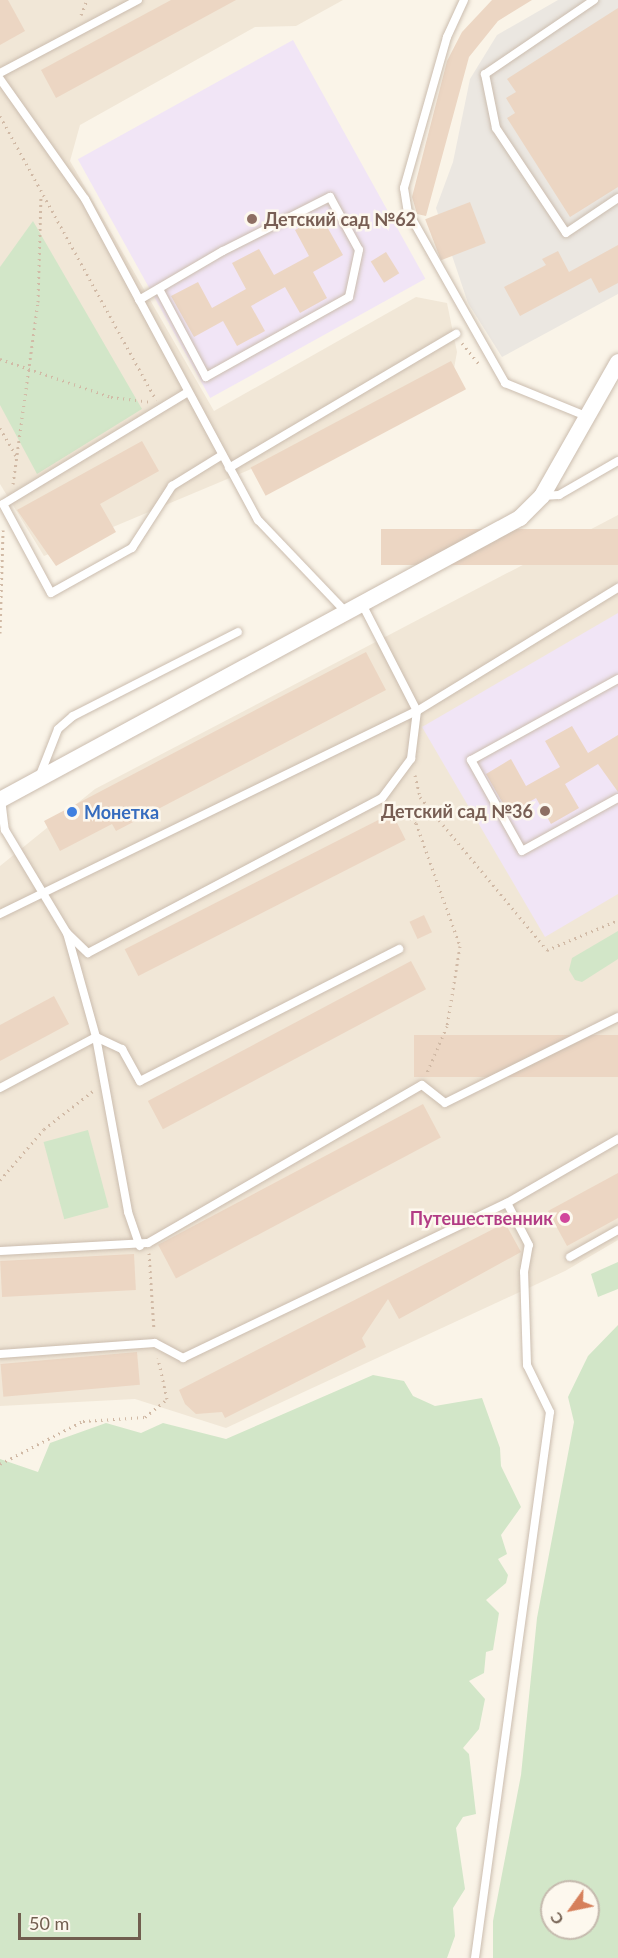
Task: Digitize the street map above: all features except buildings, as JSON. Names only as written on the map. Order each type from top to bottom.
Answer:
[{"type":"street","points":[[1,800],[520,518],[542,496],[618,362]]},
{"type":"lane","points":[[0,73],[138,0]]},
{"type":"lane","points":[[464,0],[447,37],[404,188],[408,212],[505,383],[586,416]]},
{"type":"lane","points":[[594,0],[485,74],[495,128],[566,233],[618,198]]},
{"type":"lane","points":[[0,79],[67,168],[258,520],[346,612]]},
{"type":"lane","points":[[139,300],[159,289],[330,197],[359,250],[349,297],[206,377],[159,289]]},
{"type":"lane","points":[[229,468],[456,334]]},
{"type":"lane","points":[[188,392],[163,412],[3,504],[51,593],[132,548],[172,486],[222,454]]},
{"type":"lane","points":[[542,496],[559,495],[618,461]]},
{"type":"lane","points":[[0,914],[40,891],[57,889],[417,711],[618,588]]},
{"type":"lane","points":[[1,800],[2,831],[67,933],[88,953],[382,798],[411,759],[417,711],[362,603]]},
{"type":"lane","points":[[39,779],[58,729],[73,716],[238,632]]},
{"type":"lane","points":[[618,679],[471,760],[522,851],[618,798]]},
{"type":"lane","points":[[67,933],[96,1037],[102,1085],[144,1245]]},
{"type":"lane","points":[[96,1037],[122,1049],[140,1081],[399,949]]},
{"type":"lane","points":[[0,1251],[144,1245],[422,1085],[445,1103],[618,1017]]},
{"type":"lane","points":[[0,1088],[96,1037]]},
{"type":"lane","points":[[0,1354],[155,1343],[183,1358],[507,1203],[618,1139]]},
{"type":"lane","points":[[475,1958],[550,1412],[527,1365],[524,1272],[530,1245],[507,1203]]},
{"type":"lane","points":[[570,1257],[618,1230]]},
{"type":"path","points":[[0,116],[41,195],[163,412]]},
{"type":"path","points":[[0,633],[3,504],[18,459],[27,366],[38,302],[41,195]]},
{"type":"path","points":[[0,358],[111,397],[145,399],[163,412]]},
{"type":"path","points":[[0,428],[18,459]]},
{"type":"path","points":[[411,759],[420,797],[547,950],[618,920]]},
{"type":"path","points":[[382,798],[416,823],[460,946],[447,1026],[422,1085]]},
{"type":"path","points":[[0,1180],[44,1129],[102,1085]]},
{"type":"path","points":[[144,1245],[154,1327]]},
{"type":"path","points":[[0,1464],[83,1421],[145,1417],[166,1399],[155,1343]]},
{"type":"shaded area","points":[[0,0],[343,0],[296,26],[255,27],[80,125],[70,161],[214,411],[416,297],[447,303],[457,352],[451,385],[44,556],[0,484]]},
{"type":"shaded area","points":[[558,0],[618,0],[618,294],[502,357],[468,303],[436,208],[453,162],[470,79],[497,35]]},
{"type":"shaded area","name":"Детский сад №62","points":[[293,40],[425,279],[210,398],[78,159]]},
{"type":"shaded area","points":[[618,515],[618,1240],[565,1271],[226,1428],[135,1399],[0,1406],[0,866],[95,789]]},
{"type":"shaded area","name":"Детский сад №36","points":[[618,613],[618,894],[545,937],[422,727]]},
{"type":"green space","points":[[33,221],[142,409],[37,474],[0,405],[0,267]]},
{"type":"green space","points":[[618,931],[618,959],[582,982],[575,980],[569,970],[572,958]]},
{"type":"green space","points":[[88,1130],[109,1207],[64,1219],[44,1142]]},
{"type":"green space","points":[[618,1262],[618,1289],[598,1297],[591,1274]]},
{"type":"green space","points":[[618,1325],[618,1958],[493,1958],[493,1921],[521,1775],[537,1618],[574,1422],[568,1397],[588,1356]]},
{"type":"green space","points":[[373,1375],[404,1381],[413,1396],[435,1406],[482,1398],[500,1448],[501,1466],[521,1507],[501,1535],[507,1554],[498,1559],[508,1575],[506,1583],[486,1600],[499,1613],[493,1650],[486,1652],[484,1673],[469,1681],[485,1699],[479,1729],[463,1748],[469,1754],[476,1814],[463,1817],[456,1828],[465,1889],[453,1908],[455,1936],[447,1958],[0,1958],[0,1459],[38,1472],[50,1443],[106,1423],[141,1433],[163,1423],[226,1439]]},
{"type":"place","name":"Детский сад №62","points":[[252,219]]},
{"type":"place","name":"Детский сад №36","points":[[545,811]]},
{"type":"place","name":"Монетка","points":[[72,812]]},
{"type":"place","name":"Путешественник","points":[[565,1218]]}]
